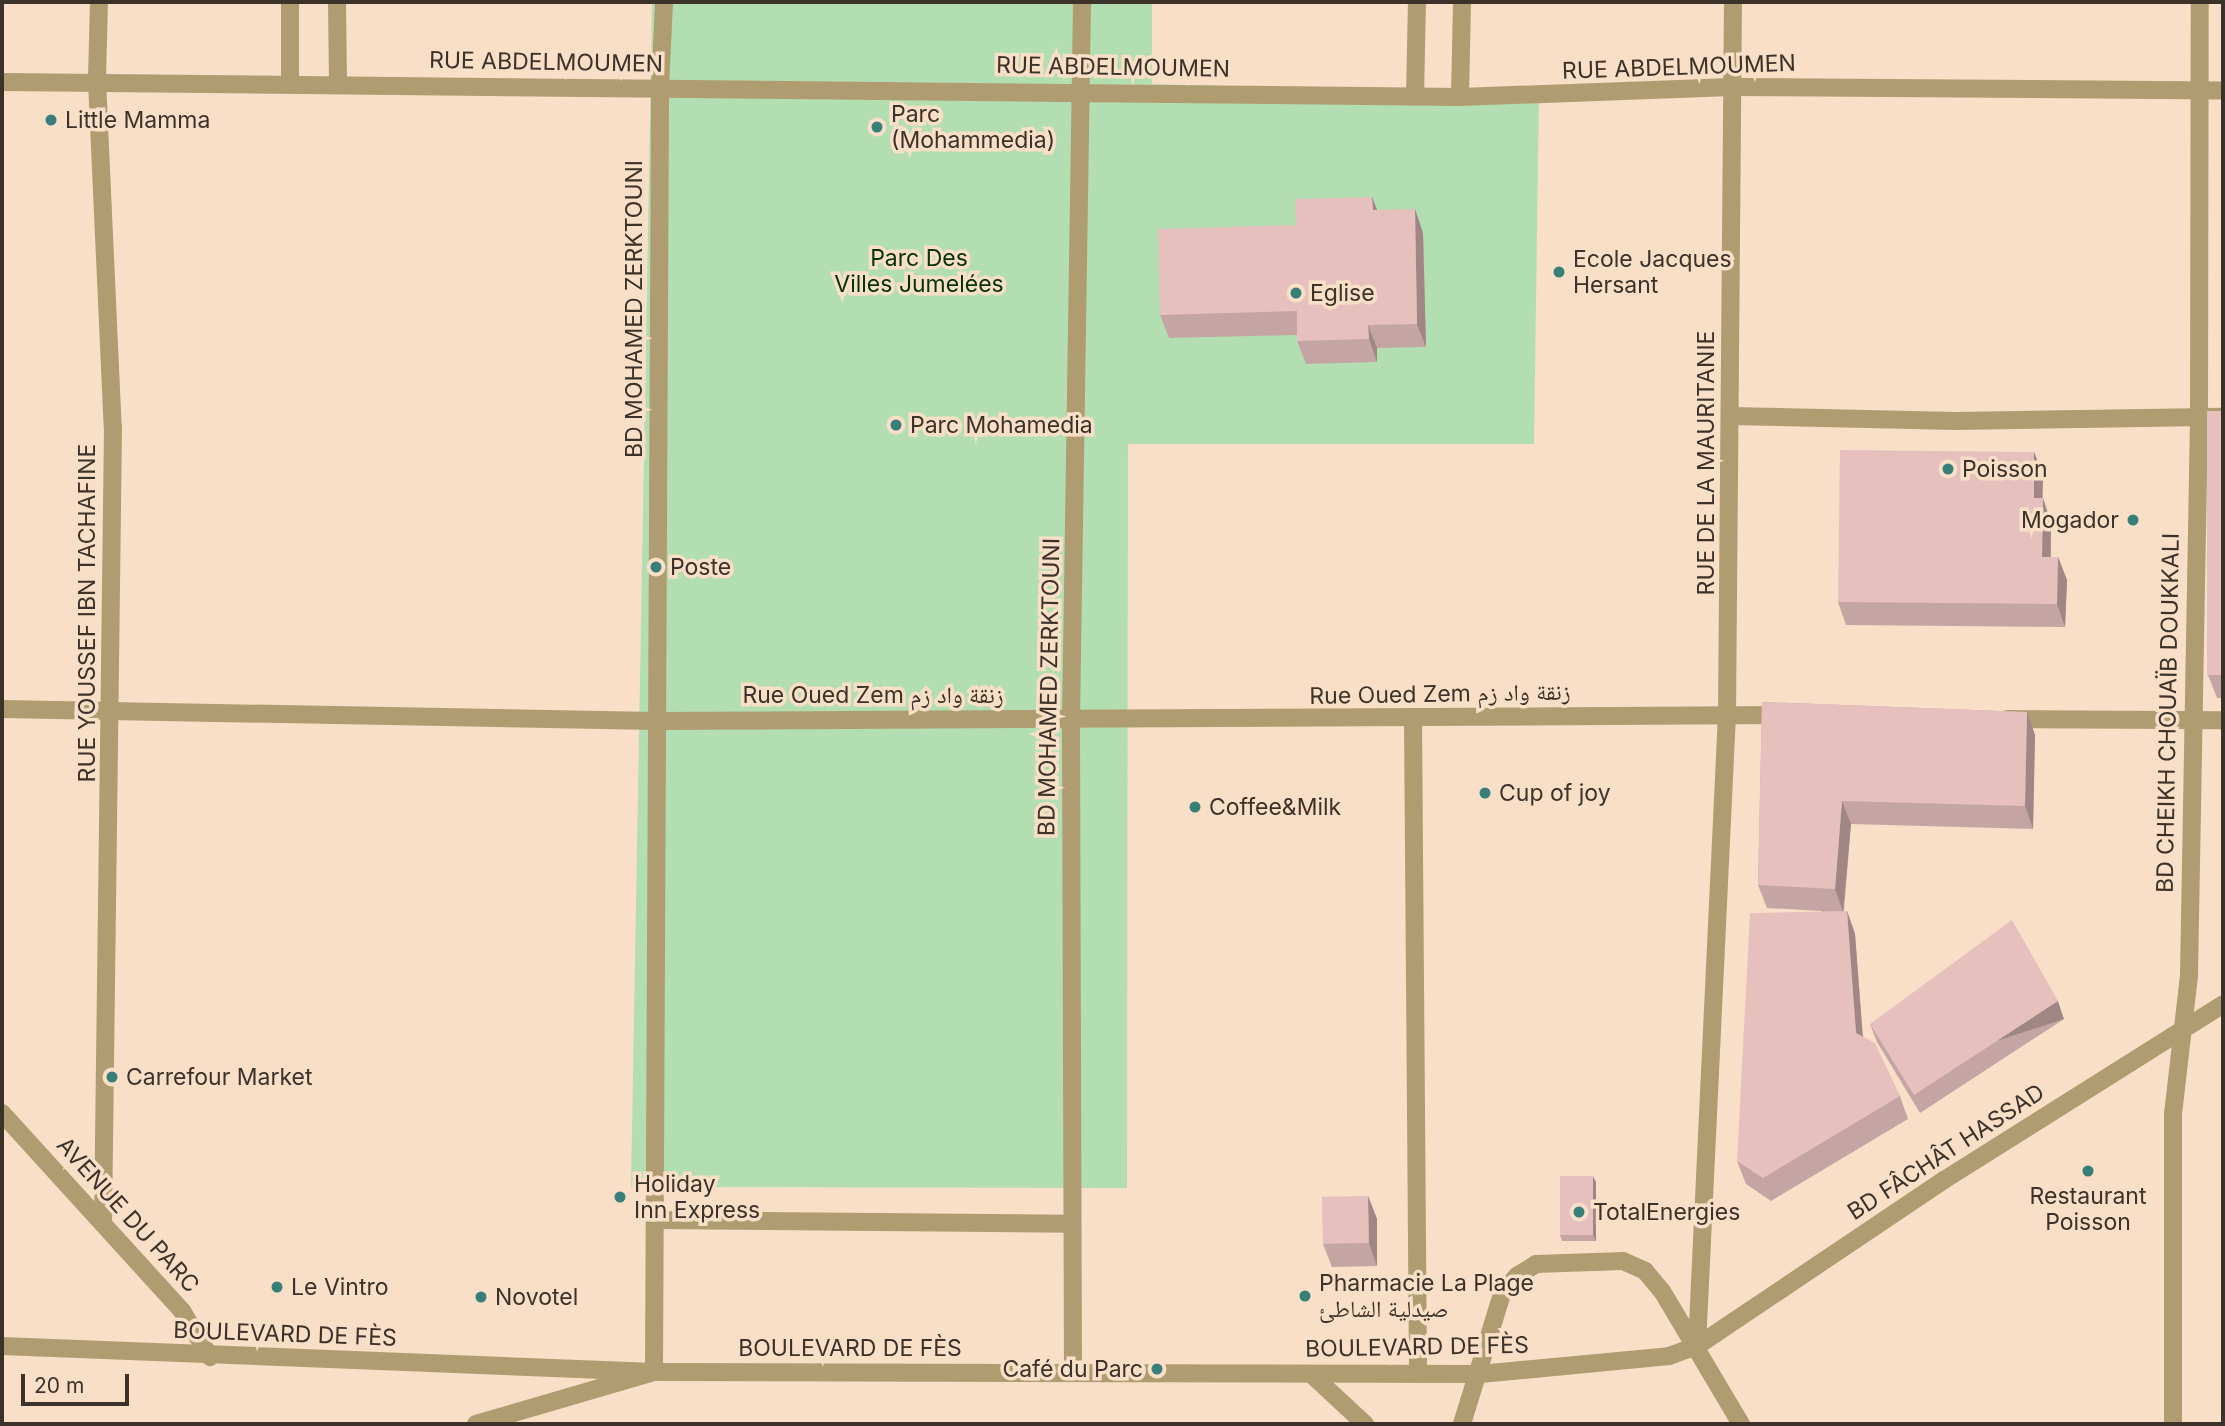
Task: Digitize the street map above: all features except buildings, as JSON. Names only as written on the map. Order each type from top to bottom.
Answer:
[{"type":"street","name":"RUE YOUSSEF IBN TACHAFINE","points":[[99,2],[97,81],[113,427],[103,1224]]},
{"type":"street","points":[[290,2],[290,83]]},
{"type":"street","points":[[337,2],[338,84]]},
{"type":"street","name":"BD MOHAMED ZERKTOUNI","points":[[654,1372],[660,88],[664,2]]},
{"type":"street","name":"BD MOHAMED ZERKTOUNI","points":[[1073,1373],[1071,719],[1082,2]]},
{"type":"street","points":[[1415,96],[1417,2]]},
{"type":"street","points":[[1460,97],[1462,2]]},
{"type":"street","name":"RUE DE LA MAURITANIE","points":[[1697,1346],[1727,714],[1733,2]]},
{"type":"street","name":"BD CHEIKH CHOUAÏB DOUKKALI","points":[[2173,1424],[2173,1114],[2189,975],[2191,721],[2199,417],[2200,2]]},
{"type":"street","name":"RUE ABDELMOUMEN","points":[[2,82],[1082,91],[1460,97],[1732,87],[2223,90]]},
{"type":"street","points":[[1731,416],[1956,421],[2223,417]]},
{"type":"street","name":"Rue Oued Zem زنقة واد زم","points":[[2,709],[656,721],[1413,720],[1810,715]]},
{"type":"street","points":[[1987,719],[2223,720]]},
{"type":"street","points":[[1413,720],[1418,1374]]},
{"type":"street","name":"BD FÂCHÂT HASSAD","points":[[1697,1346],[1944,1180],[2223,1004]]},
{"type":"street","name":"AVENUE DU PARC","points":[[2,1113],[182,1311],[210,1357]]},
{"type":"street","points":[[655,1220],[1072,1224]]},
{"type":"street","points":[[1462,1424],[1480,1374],[1503,1292],[1536,1264],[1623,1261],[1645,1271],[1697,1346],[1741,1424]]},
{"type":"street","name":"BOULEVARD DE FÈS","points":[[2,1346],[210,1357],[654,1372],[1480,1374],[1655,1357],[1697,1346]]},
{"type":"street","points":[[476,1424],[654,1372]]},
{"type":"street","points":[[1311,1374],[1365,1424]]},
{"type":"green space","name":"Parc Des Villes Jumelées","points":[[652,2],[1152,2],[1152,84],[1539,95],[1534,444],[1128,444],[1127,1188],[631,1187]]},
{"type":"place","name":"Little Mamma","points":[[51,120]]},
{"type":"place","name":"Parc (Mohammedia)","points":[[877,127]]},
{"type":"place","name":"Ecole Jacques Hersant","points":[[1559,272]]},
{"type":"place","name":"Eglise","points":[[1296,293]]},
{"type":"place","name":"Parc Mohamedia","points":[[896,425]]},
{"type":"place","name":"Poisson","points":[[1948,469]]},
{"type":"place","name":"Mogador","points":[[2133,520]]},
{"type":"place","name":"Poste","points":[[656,567]]},
{"type":"place","name":"Cup of joy","points":[[1485,793]]},
{"type":"place","name":"Coffee&Milk","points":[[1195,807]]},
{"type":"place","name":"Carrefour Market","points":[[112,1077]]},
{"type":"place","name":"Restaurant Poisson","points":[[2088,1171]]},
{"type":"place","name":"Holiday Inn Express","points":[[620,1197]]},
{"type":"place","name":"TotalEnergies","points":[[1579,1212]]},
{"type":"place","name":"Le Vintro","points":[[277,1287]]},
{"type":"place","name":"Pharmacie La Plage صيدلية الشاطئ","points":[[1305,1296]]},
{"type":"place","name":"Novotel","points":[[481,1297]]},
{"type":"place","name":"Café du Parc","points":[[1157,1369]]}]
